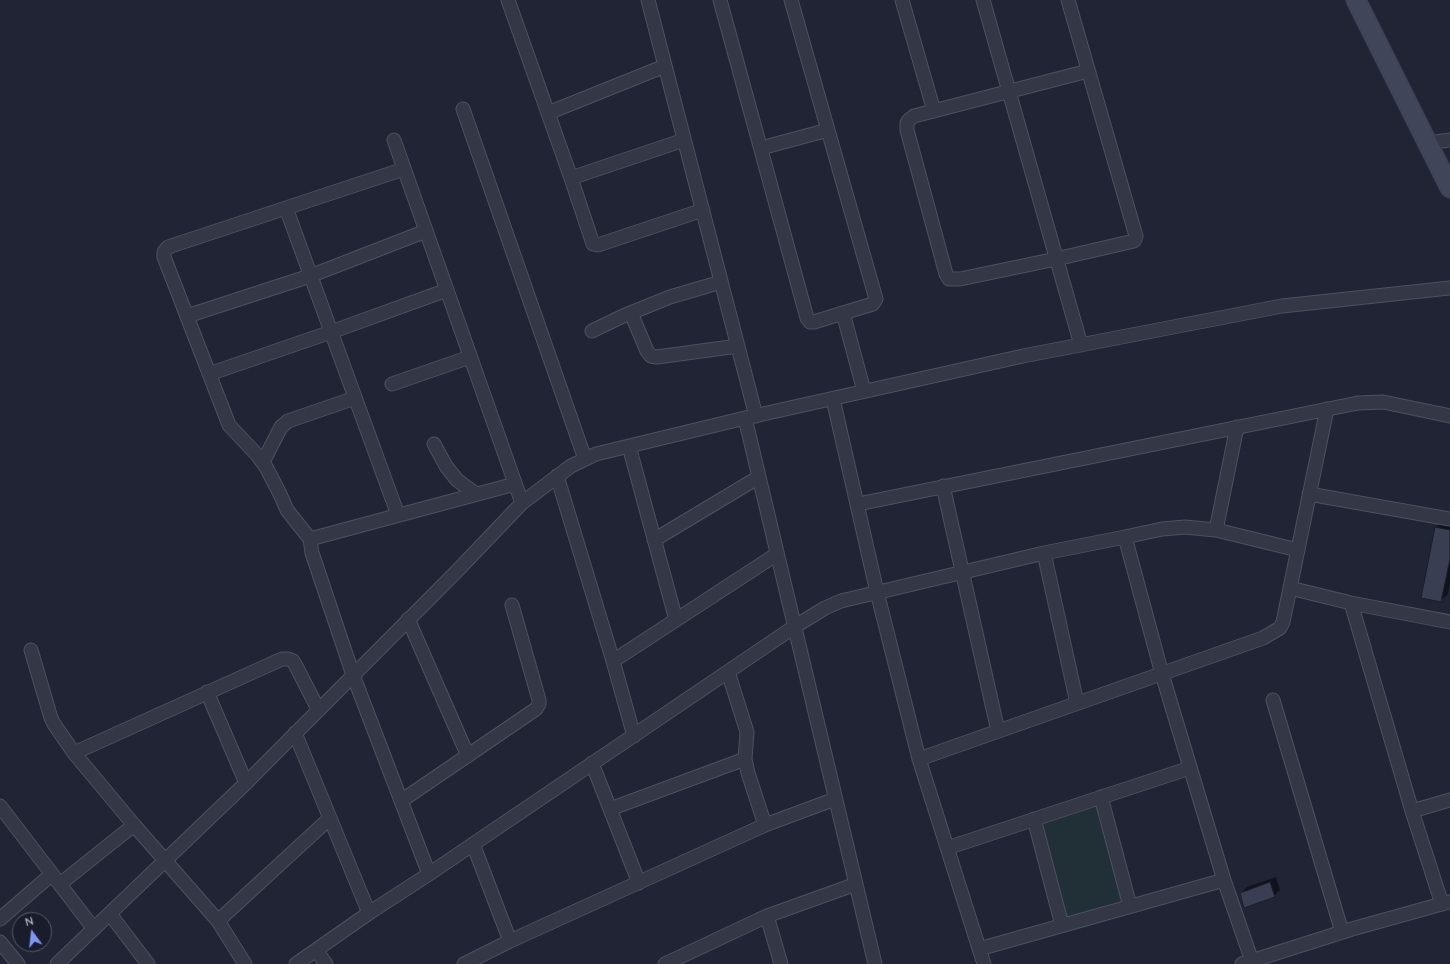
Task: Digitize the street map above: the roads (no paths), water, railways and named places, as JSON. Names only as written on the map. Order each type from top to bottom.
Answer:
[{"type":"street","points":[[508,0],[593,244],[598,245],[703,210]]},
{"type":"street","points":[[648,0],[738,346],[759,478],[875,964]]},
{"type":"street","points":[[720,0],[807,318],[810,322],[814,322],[874,304],[876,299],[791,0]]},
{"type":"street","points":[[902,0],[934,111]]},
{"type":"street","points":[[983,0],[1081,345]]},
{"type":"street","points":[[1068,0],[1136,236],[1135,239],[1134,241],[1056,259],[960,279],[949,279],[946,274],[907,130],[907,123],[914,116],[1088,71]]},
{"type":"street","points":[[1356,0],[1450,187]]},
{"type":"street","points":[[548,113],[665,66]]},
{"type":"street","points":[[463,109],[585,459]]},
{"type":"street","points":[[761,148],[828,130]]},
{"type":"street","points":[[394,140],[522,503]]},
{"type":"street","points":[[571,178],[684,140]]},
{"type":"street","points":[[1428,143],[1450,140]]},
{"type":"street","points":[[404,169],[168,247],[164,252],[164,256],[229,425],[263,462],[280,494],[286,510],[310,539],[312,553],[353,675],[429,874]]},
{"type":"street","points":[[286,208],[398,516]]},
{"type":"street","points":[[187,316],[310,276],[426,231]]},
{"type":"street","points":[[592,331],[670,297],[721,282]]},
{"type":"street","points":[[57,964],[246,783],[522,503],[571,466],[585,459],[596,454],[750,417],[1023,356],[1282,306],[1450,288]]},
{"type":"street","points":[[209,374],[447,290]]},
{"type":"street","points":[[631,313],[647,351],[651,356],[657,357],[738,346]]},
{"type":"street","points":[[843,313],[864,391]]},
{"type":"street","points":[[392,384],[470,357]]},
{"type":"street","points":[[263,462],[281,427],[288,421],[355,398]]},
{"type":"street","points":[[833,399],[919,759],[984,964]]},
{"type":"street","points":[[858,504],[1358,403],[1377,402],[1450,416]]},
{"type":"street","points":[[919,759],[1263,638],[1280,628],[1283,622],[1327,409]]},
{"type":"street","points":[[1216,530],[1237,427]]},
{"type":"street","points":[[434,444],[446,466],[457,480],[476,494]]},
{"type":"street","points":[[629,446],[676,620]]},
{"type":"street","points":[[557,476],[634,736]]},
{"type":"street","points":[[654,540],[759,478]]},
{"type":"street","points":[[310,539],[515,484]]},
{"type":"street","points":[[943,486],[998,731]]},
{"type":"street","points":[[1309,494],[1450,519]]},
{"type":"street","points":[[296,964],[369,913],[794,627],[835,604],[878,592],[1044,553],[1174,527],[1216,530],[1298,550]]},
{"type":"street","points":[[1125,537],[1162,674],[1249,963],[1342,932],[1446,903],[1412,811],[1351,603]]},
{"type":"street","points":[[1044,553],[1077,703]]},
{"type":"street","points":[[613,661],[776,554]]},
{"type":"street","points":[[1290,588],[1351,603],[1450,622]]},
{"type":"street","points":[[401,801],[536,709],[539,704],[512,605]]},
{"type":"street","points":[[408,619],[468,756]]},
{"type":"street","points":[[31,650],[51,718],[74,753],[134,825],[218,921],[245,964]]},
{"type":"street","points":[[74,753],[282,659],[288,659],[296,666],[318,709]]},
{"type":"street","points":[[728,672],[747,732],[745,758],[748,773],[765,825]]},
{"type":"street","points":[[207,692],[246,783]]},
{"type":"street","points":[[1273,700],[1342,932]]},
{"type":"street","points":[[295,733],[369,913]]},
{"type":"street","points":[[610,809],[745,758]]},
{"type":"street","points":[[592,764],[639,882]]},
{"type":"street","points":[[947,848],[1190,768]]},
{"type":"street","points":[[1100,797],[1130,906]]},
{"type":"street","points":[[464,964],[510,941],[765,825],[835,799]]},
{"type":"street","points":[[1412,811],[1450,800]]},
{"type":"street","points":[[1,808],[94,929]]},
{"type":"street","points":[[218,921],[330,818]]},
{"type":"street","points":[[1034,819],[1062,925]]},
{"type":"street","points":[[0,919],[134,825]]},
{"type":"street","points":[[473,844],[510,941]]},
{"type":"street","points":[[979,949],[1224,880]]},
{"type":"street","points":[[665,964],[767,916],[856,884]]},
{"type":"street","points":[[110,914],[148,964]]},
{"type":"street","points":[[767,916],[781,964]]},
{"type":"street","points":[[0,942],[18,964]]},
{"type":"street","points":[[316,950],[326,964]]}]
